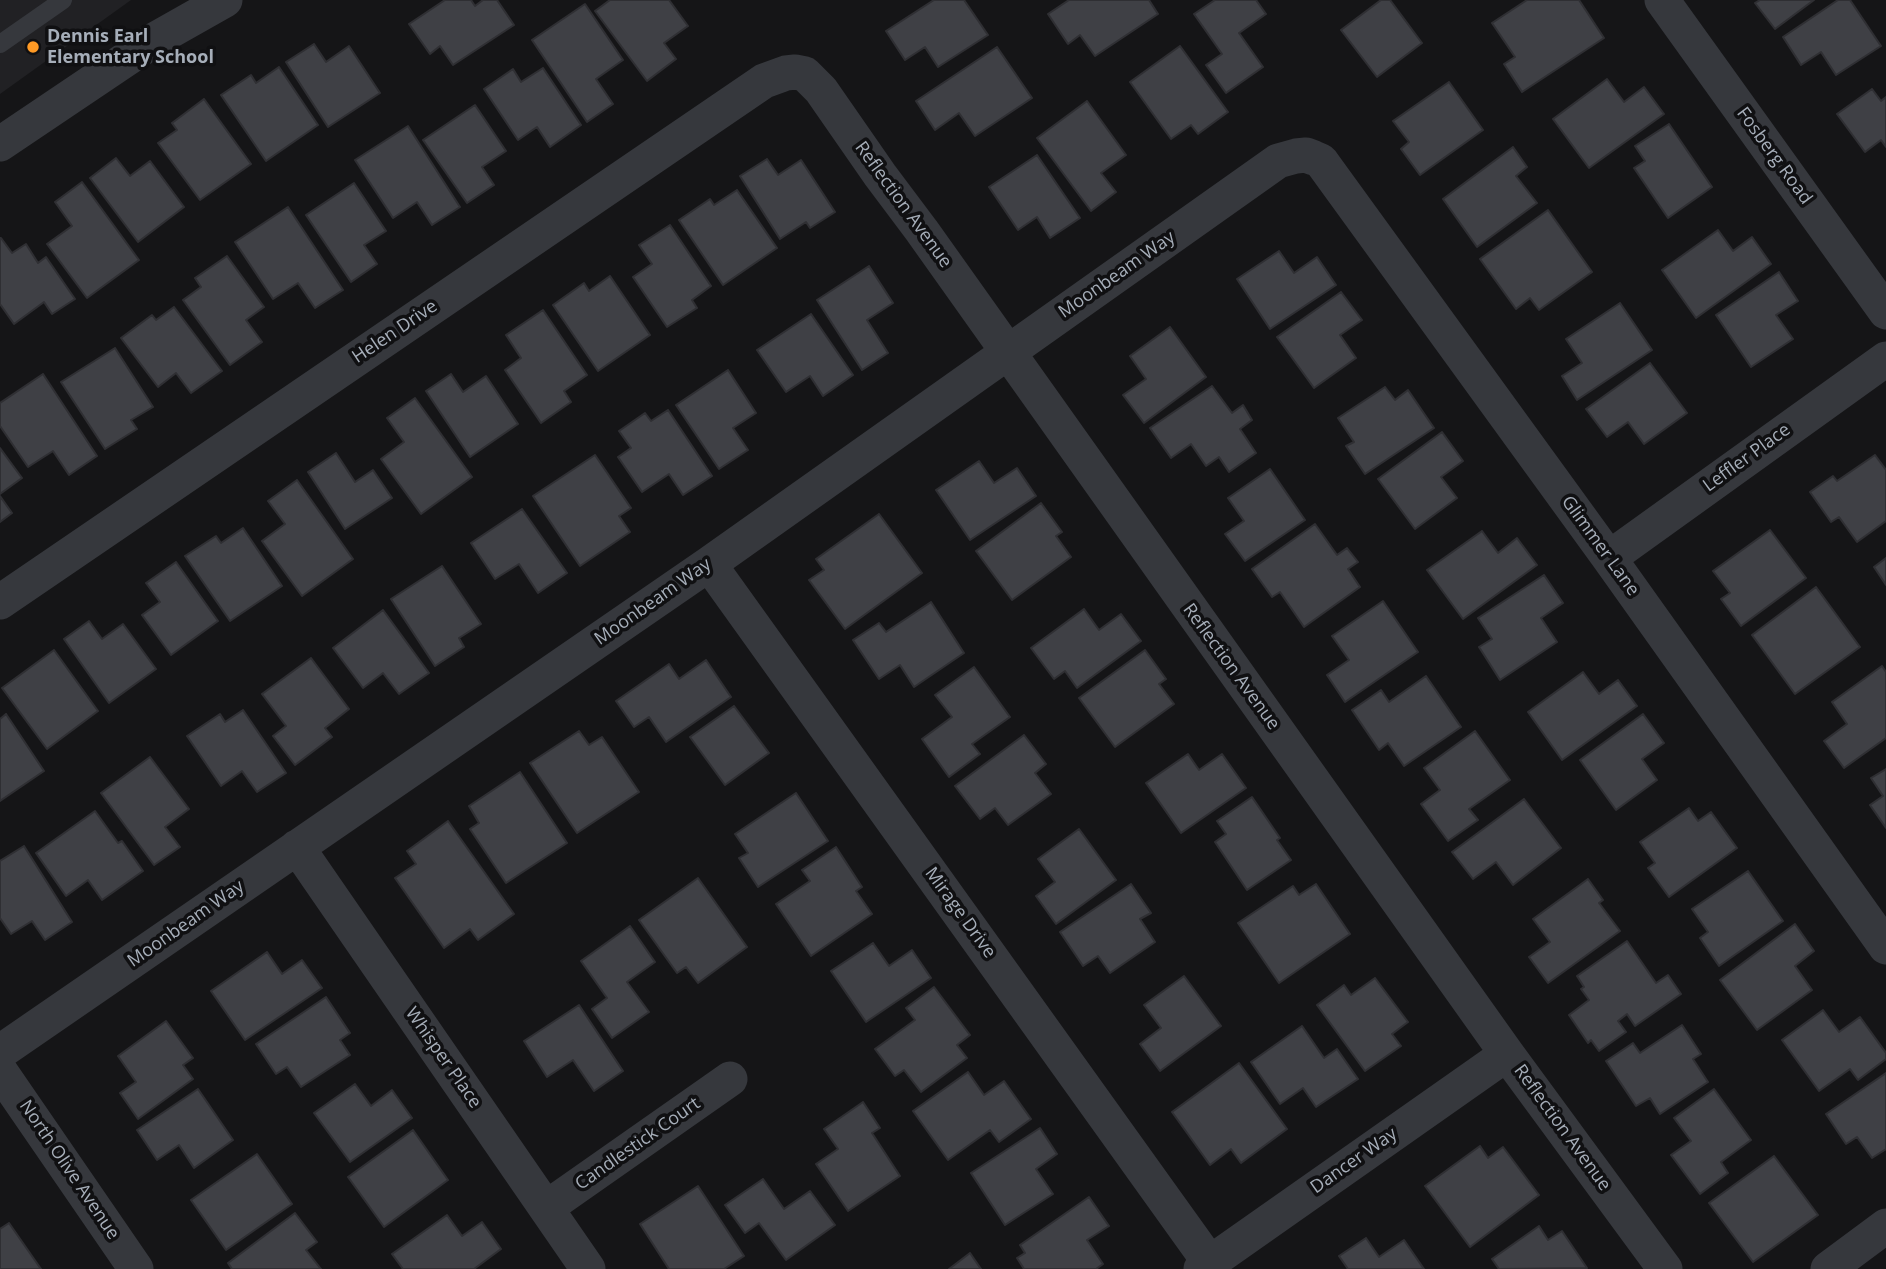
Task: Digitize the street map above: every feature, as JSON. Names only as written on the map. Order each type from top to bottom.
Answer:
[{"type":"street","points":[[0,144],[156,39],[225,0]]},
{"type":"street","name":"Fosberg Road","points":[[1662,0],[1886,312]]},
{"type":"street","name":"Reflection Avenue","points":[[795,72],[805,74],[821,90],[1507,1054],[1665,1269]]},
{"type":"street","name":"Helen Drive","points":[[0,602],[764,81],[795,72]]},
{"type":"street","name":"Moonbeam Way","points":[[0,1052],[709,564],[1278,161],[1306,155]]},
{"type":"street","name":"Glimmer Lane","points":[[1306,155],[1321,161],[1609,558],[1886,947]]},
{"type":"street","name":"Leffler Place","points":[[1609,558],[1886,359]]},
{"type":"street","name":"Mirage Drive","points":[[709,564],[1205,1266]]},
{"type":"street","name":"Whisper Place","points":[[298,847],[588,1269]]},
{"type":"street","name":"Dancer Way","points":[[1205,1266],[1507,1054]]},
{"type":"street","name":"North Olive Avenue","points":[[0,1071],[136,1269]]},
{"type":"street","name":"Candlestick Court","points":[[546,1208],[730,1079]]},
{"type":"street","points":[[1828,1269],[1886,1226]]},
{"type":"lane","points":[[0,44],[63,0]]},
{"type":"shaded area","name":"Dennis Earl Elementary School","points":[[0,0],[131,0],[0,94]]},
{"type":"building","points":[[445,0],[471,0],[475,6],[483,0],[497,0],[514,25],[453,65],[440,46],[430,54],[409,24]]},
{"type":"building","points":[[610,0],[669,0],[688,26],[664,43],[676,59],[647,81],[595,11]]},
{"type":"building","points":[[934,0],[964,0],[988,35],[938,67],[925,47],[905,60],[886,31]]},
{"type":"building","points":[[1069,0],[1149,0],[1158,14],[1095,56],[1080,35],[1068,44],[1048,14]]},
{"type":"building","points":[[1215,0],[1256,0],[1266,14],[1239,33],[1263,67],[1226,93],[1206,65],[1222,54],[1194,14]]},
{"type":"building","points":[[1381,0],[1390,0],[1422,43],[1377,77],[1341,30]]},
{"type":"building","points":[[1527,0],[1579,0],[1604,38],[1522,92],[1504,64],[1515,57],[1492,23]]},
{"type":"building","points":[[1760,0],[1814,0],[1775,29],[1755,3]]},
{"type":"building","points":[[1838,0],[1850,0],[1881,46],[1836,75],[1821,52],[1801,65],[1783,37]]},
{"type":"building","points":[[585,4],[623,60],[596,79],[613,104],[587,122],[532,40]]},
{"type":"building","points":[[314,44],[326,62],[349,46],[380,93],[328,127],[286,62]]},
{"type":"building","points":[[1180,46],[1228,112],[1198,134],[1191,125],[1171,139],[1130,82]]},
{"type":"building","points":[[997,47],[1032,98],[975,136],[959,113],[935,130],[916,101]]},
{"type":"building","points":[[279,67],[318,125],[266,161],[221,95],[251,75],[256,83]]},
{"type":"building","points":[[543,68],[581,125],[550,147],[537,127],[518,140],[484,89],[513,69],[521,82]]},
{"type":"building","points":[[1607,79],[1624,102],[1644,87],[1664,114],[1589,168],[1553,119]]},
{"type":"building","points":[[1449,82],[1483,130],[1420,175],[1401,149],[1409,142],[1393,121]]},
{"type":"building","points":[[1872,89],[1881,101],[1886,97],[1886,147],[1881,140],[1865,152],[1837,114]]},
{"type":"building","points":[[204,99],[251,164],[200,200],[158,143],[177,130],[172,123]]},
{"type":"building","points":[[1087,101],[1126,155],[1101,173],[1116,192],[1091,211],[1037,138]]},
{"type":"building","points":[[475,105],[506,151],[482,167],[494,185],[467,203],[423,140]]},
{"type":"building","points":[[1669,124],[1712,187],[1668,218],[1634,168],[1645,161],[1635,146]]},
{"type":"building","points":[[408,126],[460,207],[432,225],[417,202],[393,218],[355,160]]},
{"type":"building","points":[[1513,147],[1527,167],[1516,176],[1537,203],[1477,247],[1443,199]]},
{"type":"building","points":[[1037,155],[1080,218],[1050,238],[1037,217],[1018,230],[989,187]]},
{"type":"building","points":[[116,158],[130,176],[150,161],[184,207],[138,242],[90,178]]},
{"type":"building","points":[[767,159],[778,175],[801,160],[835,212],[810,228],[806,222],[780,239],[740,176]]},
{"type":"building","points":[[82,182],[139,260],[87,298],[47,244],[72,226],[55,202]]},
{"type":"building","points":[[354,183],[386,231],[364,245],[377,264],[351,282],[306,215]]},
{"type":"building","points":[[737,190],[777,248],[723,285],[679,220],[710,199],[714,205]]},
{"type":"building","points":[[288,207],[343,290],[315,308],[298,283],[273,299],[235,242]]},
{"type":"building","points":[[1548,210],[1592,272],[1539,310],[1530,298],[1516,309],[1480,259]]},
{"type":"building","points":[[670,225],[711,286],[692,300],[697,308],[667,327],[633,277],[652,264],[639,245]]},
{"type":"building","points":[[1718,230],[1733,251],[1752,237],[1771,264],[1696,318],[1662,270]]},
{"type":"building","points":[[0,238],[12,253],[26,244],[38,263],[46,257],[75,299],[52,314],[44,302],[14,324],[0,304]]},
{"type":"building","points":[[1279,251],[1294,273],[1317,257],[1336,285],[1270,329],[1237,279]]},
{"type":"building","points":[[227,256],[264,307],[246,320],[262,342],[230,365],[183,300],[201,287],[195,278]]},
{"type":"building","points":[[869,266],[893,303],[867,320],[888,353],[862,370],[817,300]]},
{"type":"building","points":[[1779,272],[1798,301],[1776,315],[1793,339],[1751,367],[1716,315]]},
{"type":"building","points":[[610,276],[650,335],[598,371],[553,305],[584,283],[589,291]]},
{"type":"building","points":[[1341,292],[1362,320],[1340,335],[1356,358],[1314,388],[1277,337]]},
{"type":"building","points":[[1620,303],[1652,350],[1577,400],[1562,376],[1582,363],[1566,339]]},
{"type":"building","points":[[174,307],[222,371],[191,393],[176,373],[158,387],[121,338],[152,315],[156,320]]},
{"type":"building","points":[[543,310],[587,375],[564,391],[571,402],[541,423],[505,370],[521,358],[506,335]]},
{"type":"building","points":[[811,314],[853,375],[823,396],[810,376],[786,392],[757,350]]},
{"type":"building","points":[[1170,327],[1206,377],[1144,423],[1123,395],[1146,379],[1130,356]]},
{"type":"building","points":[[115,348],[153,407],[131,420],[137,429],[105,449],[61,382]]},
{"type":"building","points":[[1650,363],[1687,413],[1644,444],[1628,422],[1607,437],[1586,409]]},
{"type":"building","points":[[728,370],[756,413],[733,428],[748,450],[719,469],[676,405]]},
{"type":"building","points":[[43,374],[97,456],[69,475],[53,451],[28,467],[0,426],[0,403]]},
{"type":"building","points":[[451,374],[463,392],[486,376],[518,424],[470,457],[426,391]]},
{"type":"building","points":[[1212,386],[1232,413],[1243,405],[1252,420],[1240,429],[1256,453],[1229,472],[1219,457],[1206,466],[1191,444],[1171,458],[1150,428]]},
{"type":"building","points":[[1385,387],[1395,400],[1408,390],[1434,428],[1365,474],[1346,446],[1354,442],[1338,418]]},
{"type":"building","points":[[415,398],[472,477],[421,514],[381,459],[404,442],[387,418]]},
{"type":"building","points":[[668,410],[712,476],[683,495],[669,474],[642,492],[618,457],[631,448],[619,431],[645,413],[651,421]]},
{"type":"building","points":[[1442,432],[1463,461],[1441,477],[1457,498],[1415,529],[1378,479]]},
{"type":"building","points":[[0,448],[22,478],[0,494]]},
{"type":"building","points":[[336,453],[355,482],[373,470],[392,498],[345,529],[308,472]]},
{"type":"building","points":[[595,455],[631,508],[619,516],[630,532],[580,566],[533,496]]},
{"type":"building","points":[[1875,455],[1886,470],[1886,521],[1857,542],[1839,517],[1831,522],[1810,492],[1833,476],[1837,481]]},
{"type":"building","points":[[979,461],[994,483],[1017,468],[1036,496],[970,540],[936,490]]},
{"type":"building","points":[[1270,469],[1305,520],[1245,561],[1225,534],[1244,521],[1228,498]]},
{"type":"building","points":[[297,480],[353,559],[302,596],[262,541],[285,524],[268,501]]},
{"type":"building","points":[[0,496],[12,513],[0,522]]},
{"type":"building","points":[[1041,503],[1062,532],[1056,536],[1071,557],[1012,600],[976,551]]},
{"type":"building","points":[[522,509],[567,573],[538,593],[519,564],[495,579],[471,543]]},
{"type":"building","points":[[879,514],[922,573],[845,629],[809,580],[824,570],[816,559]]},
{"type":"building","points":[[1315,524],[1337,555],[1347,548],[1358,562],[1348,569],[1360,587],[1304,627],[1280,592],[1272,597],[1252,569]]},
{"type":"building","points":[[243,528],[282,586],[230,621],[185,556],[216,536],[221,543]]},
{"type":"building","points":[[1770,530],[1806,578],[1741,626],[1721,599],[1730,593],[1713,571]]},
{"type":"building","points":[[1482,531],[1498,553],[1517,538],[1537,565],[1463,619],[1427,570]]},
{"type":"building","points":[[1886,558],[1886,585],[1874,567]]},
{"type":"building","points":[[176,562],[218,621],[171,655],[142,615],[160,602],[146,583]]},
{"type":"building","points":[[442,566],[481,624],[459,638],[464,647],[435,666],[391,599]]},
{"type":"building","points":[[1544,575],[1563,603],[1541,618],[1557,642],[1500,680],[1479,647],[1492,639],[1478,618]]},
{"type":"building","points":[[1816,587],[1860,647],[1795,694],[1752,635]]},
{"type":"building","points":[[1383,601],[1418,652],[1345,702],[1327,675],[1349,660],[1332,636]]},
{"type":"building","points":[[931,602],[964,653],[914,687],[900,665],[879,679],[853,640],[879,623],[886,632]]},
{"type":"building","points":[[1084,609],[1099,630],[1121,614],[1141,641],[1077,688],[1065,671],[1054,679],[1031,648]]},
{"type":"building","points":[[383,610],[429,673],[399,694],[383,673],[363,688],[333,648]]},
{"type":"building","points":[[89,621],[102,639],[123,624],[156,669],[109,703],[64,639]]},
{"type":"building","points":[[54,650],[98,711],[47,749],[2,688]]},
{"type":"building","points":[[1145,650],[1166,679],[1159,684],[1174,704],[1115,747],[1079,698]]},
{"type":"building","points":[[311,658],[349,709],[325,728],[332,737],[295,765],[273,736],[286,726],[262,694]]},
{"type":"building","points":[[706,660],[731,697],[666,742],[649,717],[634,727],[616,701],[669,664],[679,679]]},
{"type":"building","points":[[1882,666],[1886,672],[1886,738],[1844,768],[1824,741],[1847,724],[1832,702]]},
{"type":"building","points":[[974,667],[1010,717],[972,744],[980,754],[949,777],[922,739],[952,717],[935,695]]},
{"type":"building","points":[[1583,672],[1599,694],[1618,680],[1637,706],[1562,760],[1528,712]]},
{"type":"building","points":[[1426,676],[1461,727],[1404,766],[1388,743],[1379,750],[1352,710],[1381,690],[1389,702]]},
{"type":"building","points":[[734,706],[769,753],[725,785],[690,737]]},
{"type":"building","points":[[243,710],[286,773],[257,792],[242,771],[221,786],[187,736],[220,714],[225,722]]},
{"type":"building","points":[[6,714],[44,771],[0,801],[0,719]]},
{"type":"building","points":[[1643,714],[1664,743],[1642,759],[1657,780],[1616,810],[1580,760]]},
{"type":"building","points":[[579,731],[589,745],[602,737],[639,792],[577,833],[530,763]]},
{"type":"building","points":[[1475,731],[1510,780],[1469,809],[1478,820],[1448,841],[1421,804],[1440,790],[1424,768]]},
{"type":"building","points":[[1024,735],[1046,764],[1035,773],[1051,794],[1008,825],[995,808],[980,819],[955,786]]},
{"type":"building","points":[[1188,754],[1199,770],[1222,754],[1246,788],[1181,833],[1146,783]]},
{"type":"building","points":[[150,757],[189,809],[165,827],[180,847],[154,865],[101,793]]},
{"type":"building","points":[[1886,769],[1886,828],[1870,805],[1883,796],[1871,778]]},
{"type":"building","points":[[520,772],[567,843],[506,883],[470,829],[479,823],[469,806]]},
{"type":"building","points":[[796,793],[828,841],[758,887],[739,858],[748,853],[735,834]]},
{"type":"building","points":[[1252,797],[1280,838],[1277,840],[1291,860],[1247,890],[1215,842],[1226,834],[1217,821]]},
{"type":"building","points":[[1524,799],[1561,848],[1513,885],[1496,862],[1473,879],[1452,852]]},
{"type":"building","points":[[1689,808],[1698,821],[1711,812],[1737,848],[1669,897],[1648,868],[1655,863],[1640,842]]},
{"type":"building","points":[[95,811],[118,843],[122,841],[143,871],[102,900],[88,880],[66,896],[36,853]]},
{"type":"building","points":[[448,821],[514,914],[478,940],[470,929],[444,948],[395,878],[416,864],[407,851]]},
{"type":"building","points":[[1079,829],[1116,880],[1056,924],[1036,896],[1055,882],[1038,859]]},
{"type":"building","points":[[24,846],[72,922],[45,940],[32,921],[11,934],[0,918],[0,861]]},
{"type":"building","points":[[836,847],[862,887],[856,891],[872,914],[811,956],[776,904],[810,881],[802,870]]},
{"type":"building","points":[[1748,871],[1783,921],[1719,966],[1700,938],[1708,932],[1692,909]]},
{"type":"building","points":[[698,878],[747,947],[698,983],[686,967],[677,973],[639,920]]},
{"type":"building","points":[[1588,879],[1603,900],[1599,903],[1620,931],[1548,983],[1529,957],[1550,942],[1533,919]]},
{"type":"building","points":[[1131,884],[1151,913],[1140,919],[1155,942],[1110,973],[1098,956],[1083,966],[1060,932]]},
{"type":"building","points":[[1316,884],[1350,934],[1279,983],[1238,923],[1293,886],[1299,895]]},
{"type":"building","points":[[1795,924],[1814,951],[1795,966],[1812,990],[1757,1030],[1720,980]]},
{"type":"building","points":[[630,926],[655,962],[627,982],[649,1012],[612,1038],[592,1009],[607,998],[581,961]]},
{"type":"building","points":[[1627,941],[1656,983],[1668,975],[1681,994],[1635,1026],[1627,1014],[1618,1021],[1626,1032],[1599,1051],[1591,1040],[1588,1043],[1569,1015],[1589,1000],[1581,989],[1584,987],[1577,976]]},
{"type":"building","points":[[873,943],[889,966],[912,950],[931,978],[866,1022],[831,971]]},
{"type":"building","points":[[267,952],[282,974],[302,960],[322,988],[245,1040],[211,991]]},
{"type":"building","points":[[1184,976],[1221,1026],[1160,1071],[1140,1044],[1161,1028],[1144,1005]]},
{"type":"building","points":[[1375,978],[1408,1022],[1392,1034],[1401,1046],[1365,1071],[1317,1005],[1344,985],[1351,995]]},
{"type":"building","points":[[934,987],[970,1035],[957,1045],[967,1058],[921,1092],[904,1070],[895,1076],[875,1049],[915,1020],[906,1008]]},
{"type":"building","points":[[326,997],[350,1033],[340,1040],[350,1055],[301,1087],[287,1067],[276,1074],[256,1044]]},
{"type":"building","points":[[579,1005],[623,1071],[594,1091],[573,1060],[547,1077],[524,1041]]},
{"type":"building","points":[[1823,1010],[1839,1032],[1860,1017],[1886,1053],[1886,1059],[1858,1080],[1850,1069],[1819,1091],[1782,1040]]},
{"type":"building","points":[[166,1021],[193,1058],[183,1065],[193,1079],[138,1119],[120,1093],[136,1082],[118,1056]]},
{"type":"building","points":[[1682,1025],[1701,1054],[1693,1059],[1708,1082],[1660,1114],[1650,1098],[1636,1106],[1606,1061],[1633,1043],[1640,1053]]},
{"type":"building","points":[[1302,1026],[1324,1058],[1337,1049],[1358,1079],[1316,1107],[1303,1088],[1280,1104],[1251,1062]]},
{"type":"building","points":[[1239,1063],[1287,1129],[1241,1163],[1231,1149],[1210,1165],[1172,1112]]},
{"type":"building","points":[[968,1072],[984,1095],[1004,1081],[1031,1119],[999,1142],[990,1130],[948,1160],[913,1111]]},
{"type":"building","points":[[1886,1073],[1886,1149],[1872,1158],[1857,1137],[1846,1144],[1826,1114]]},
{"type":"building","points":[[355,1084],[371,1106],[392,1090],[412,1118],[350,1162],[314,1113]]},
{"type":"building","points":[[198,1089],[233,1140],[194,1168],[179,1145],[157,1160],[137,1130]]},
{"type":"building","points":[[1714,1089],[1751,1140],[1721,1162],[1728,1173],[1700,1194],[1671,1155],[1691,1141],[1674,1118]]},
{"type":"building","points":[[863,1102],[880,1128],[872,1133],[900,1176],[848,1211],[816,1164],[838,1149],[824,1129]]},
{"type":"building","points":[[1040,1128],[1057,1154],[1036,1169],[1053,1194],[1005,1225],[971,1173]]},
{"type":"building","points":[[413,1130],[448,1180],[384,1227],[348,1177]]},
{"type":"building","points":[[1480,1146],[1488,1158],[1503,1147],[1539,1195],[1470,1247],[1425,1186]]},
{"type":"building","points":[[257,1154],[292,1204],[226,1250],[191,1200]]},
{"type":"building","points":[[1774,1156],[1818,1215],[1753,1262],[1709,1203]]},
{"type":"building","points":[[763,1179],[784,1209],[810,1191],[835,1225],[786,1260],[759,1223],[745,1233],[725,1205]]},
{"type":"building","points":[[698,1186],[744,1256],[724,1269],[669,1269],[640,1224]]},
{"type":"building","points":[[1089,1197],[1109,1226],[1087,1240],[1103,1264],[1096,1269],[1024,1269],[1017,1258],[1025,1253],[1020,1245]]},
{"type":"building","points":[[295,1213],[317,1242],[306,1250],[321,1269],[232,1269],[228,1263]]},
{"type":"building","points":[[447,1215],[462,1236],[482,1222],[501,1249],[474,1269],[403,1269],[392,1254]]},
{"type":"building","points":[[9,1223],[41,1269],[0,1269],[0,1229]]},
{"type":"building","points":[[1539,1226],[1548,1240],[1562,1231],[1587,1268],[1499,1269],[1492,1259]]},
{"type":"building","points":[[1366,1238],[1379,1257],[1404,1240],[1424,1269],[1348,1269],[1339,1256]]},
{"type":"building","points":[[970,1253],[981,1269],[949,1269]]},
{"type":"place","name":"Dennis Earl Elementary School","points":[[33,47]]}]
